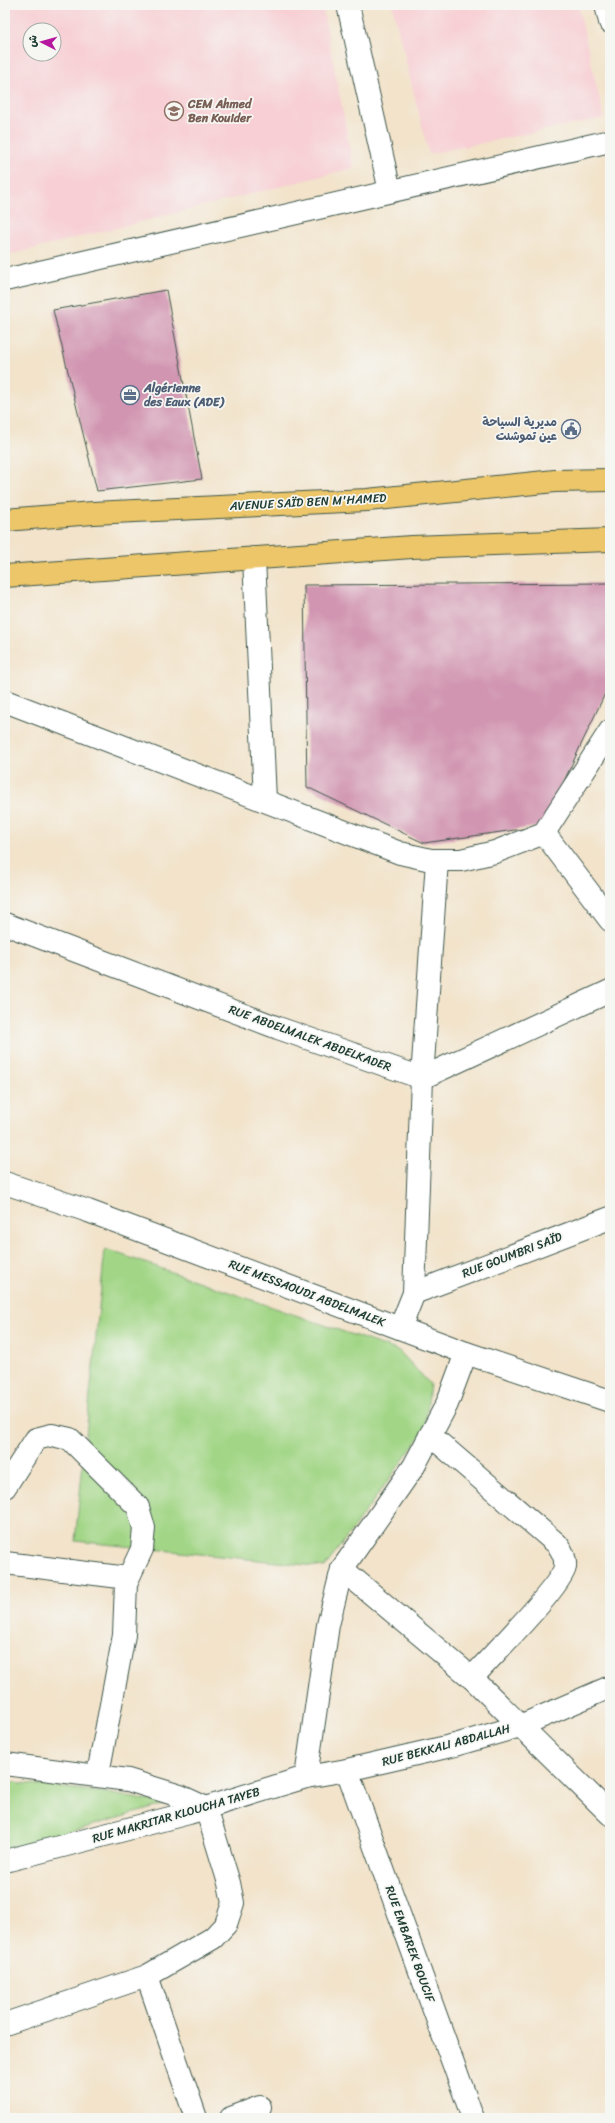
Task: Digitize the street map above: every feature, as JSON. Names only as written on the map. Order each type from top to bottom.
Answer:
[{"type":"main road","name":"AVENUE SAÏD BEN M'HAMED","points":[[5,520],[93,513],[367,500],[555,481],[610,480]]},
{"type":"main road","points":[[5,576],[412,547],[610,540]]},
{"type":"street","points":[[348,5],[390,191]]},
{"type":"street","points":[[606,5],[610,22]]},
{"type":"street","points":[[5,280],[610,141]]},
{"type":"street","points":[[254,558],[265,800]]},
{"type":"street","points":[[5,700],[400,853],[437,861],[461,860],[495,852],[544,833],[610,731]]},
{"type":"street","points":[[544,833],[610,920]]},
{"type":"street","points":[[400,1328],[414,1293],[422,1078],[437,861]]},
{"type":"street","name":"RUE ABDELMALEK ABDELKADER","points":[[5,924],[278,1028],[422,1078]]},
{"type":"street","points":[[422,1078],[610,991]]},
{"type":"street","name":"RUE MESSAOUDI ABDELMALEK","points":[[5,1183],[88,1211],[466,1353],[610,1401]]},
{"type":"street","name":"RUE GOUMBRI SAÏD","points":[[414,1293],[610,1218]]},
{"type":"street","points":[[306,1777],[328,1625],[342,1568],[414,1466],[454,1390],[466,1353]]},
{"type":"street","points":[[5,1487],[36,1440],[52,1434],[70,1439],[138,1507],[144,1528],[142,1549],[126,1583],[124,1635],[98,1774]]},
{"type":"street","points":[[430,1435],[557,1544],[563,1551],[565,1566],[554,1587],[472,1678]]},
{"type":"street","points":[[5,1563],[120,1577],[126,1583]]},
{"type":"street","points":[[342,1568],[472,1678],[610,1814]]},
{"type":"street","name":"RUE BEKKALI ABDALLAH","points":[[347,1770],[455,1746],[520,1726],[610,1687]]},
{"type":"street","points":[[5,1764],[98,1774],[128,1780],[157,1788],[206,1808],[229,1883],[233,1903],[226,1924],[212,1938],[147,1976],[5,2024]]},
{"type":"street","name":"RUE MAKRITAR KLOUCHA TAYEB","points":[[5,1861],[206,1808],[306,1777],[347,1770]]},
{"type":"street","name":"RUE EMBAREK BOUCIF","points":[[347,1770],[473,2118]]},
{"type":"street","points":[[147,1976],[196,2118]]},
{"type":"street","points":[[230,2118],[260,2107]]},
{"type":"shaded area","name":"CEM Ahmed Ben Kouider","points":[[5,5],[322,5],[354,168],[5,256]]},
{"type":"shaded area","points":[[392,5],[578,5],[604,118],[429,154]]},
{"type":"green space","points":[[105,1249],[399,1351],[430,1384],[425,1430],[325,1567],[75,1541]]},
{"type":"green space","points":[[5,1781],[101,1792],[166,1804],[5,1851]]},
{"type":"building","name":"Algérienne des Eaux (ADE)","points":[[166,290],[202,479],[97,491],[53,310]]},
{"type":"building","points":[[610,583],[610,683],[543,826],[424,843],[307,787],[304,585]]},
{"type":"place","name":"CEM Ahmed Ben Kouider","points":[[174,111]]},
{"type":"place","name":"Algérienne des Eaux (ADE)","points":[[130,395]]},
{"type":"place","name":"مديرية السياحة عين تموشنت","points":[[571,429]]}]
